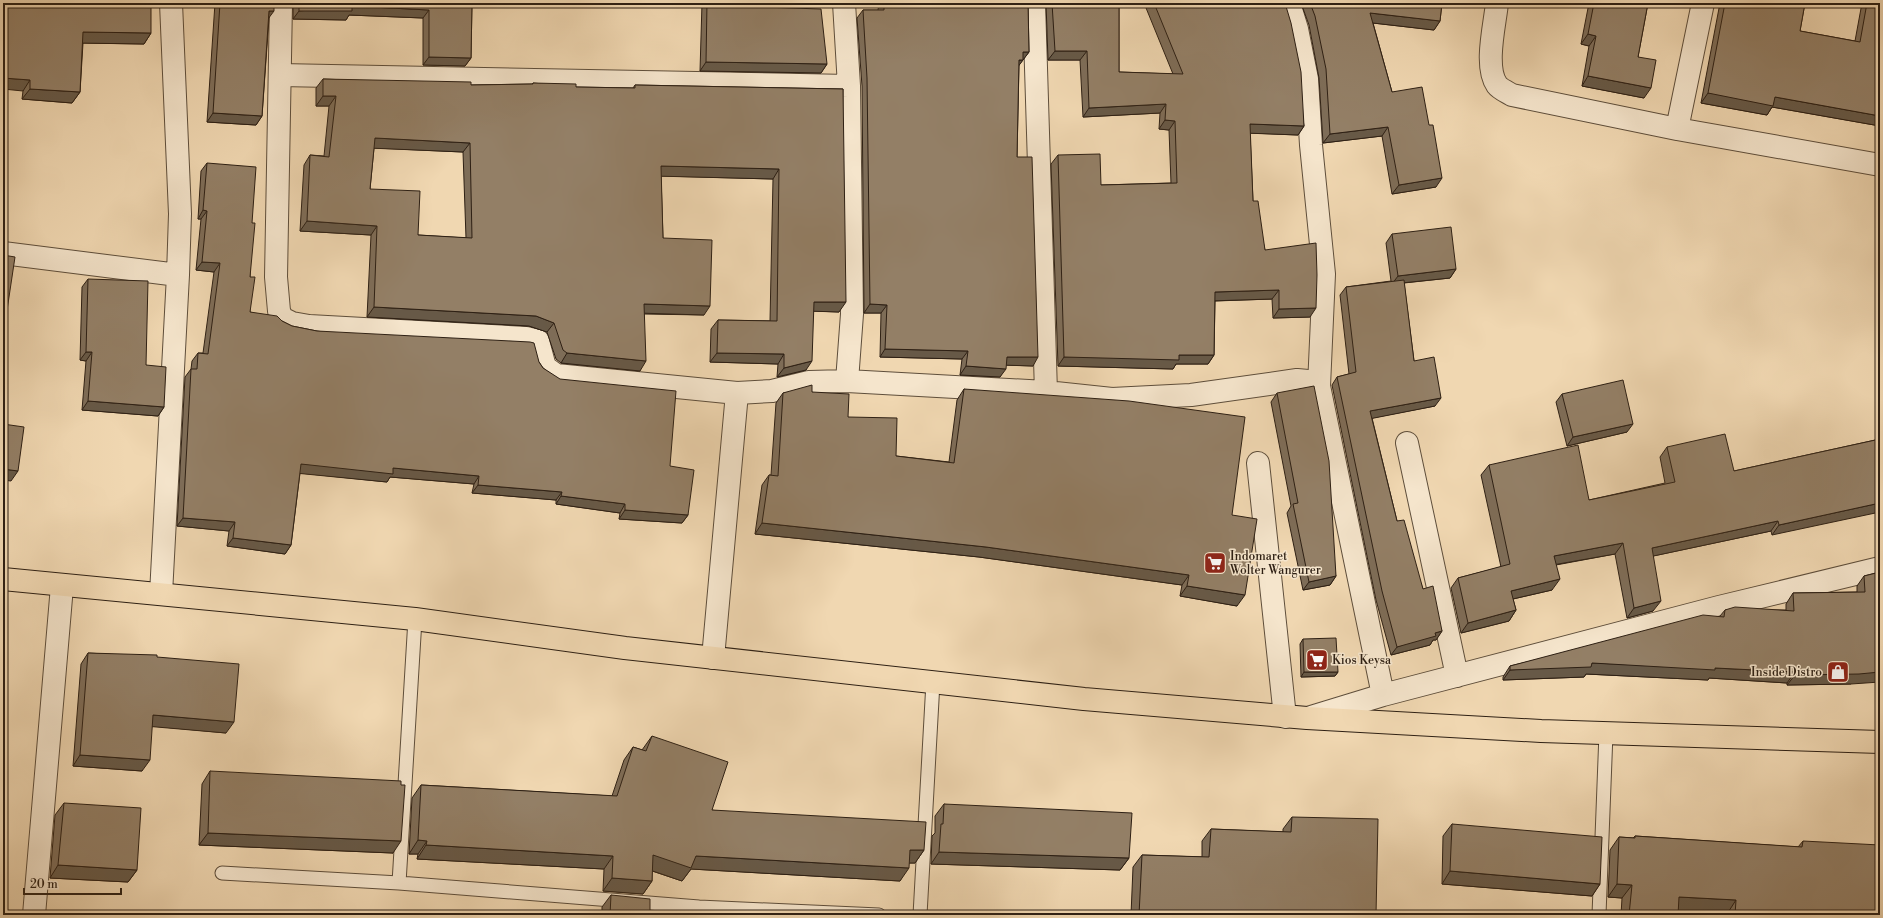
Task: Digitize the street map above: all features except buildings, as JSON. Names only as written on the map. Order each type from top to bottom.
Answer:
[{"type":"highway","points":[[3,579],[62,586],[161,594],[415,619],[618,647],[713,658],[1084,699],[1285,717],[1606,733],[1880,742]]},
{"type":"street","points":[[161,594],[180,214],[171,3]]},
{"type":"street","points":[[281,3],[276,277],[279,311],[282,318],[292,323],[309,326],[526,338],[538,341],[545,367],[556,375],[737,393],[772,390],[809,382],[847,381],[1046,392],[1112,399],[1191,395],[1297,380],[1308,381],[1319,386]]},
{"type":"street","points":[[844,3],[849,86],[852,314],[847,381]]},
{"type":"street","points":[[1034,3],[1046,392]]},
{"type":"street","points":[[1289,3],[1297,29],[1307,80],[1311,145],[1324,274],[1319,386],[1383,695]]},
{"type":"street","points":[[1498,3],[1490,66],[1498,86],[1512,95],[1677,129],[1880,165]]},
{"type":"street","points":[[1677,129],[1703,3]]},
{"type":"street","points":[[280,75],[849,86]]},
{"type":"street","points":[[3,253],[178,275]]},
{"type":"street","points":[[713,658],[737,393]]},
{"type":"street","points":[[1407,443],[1457,676]]},
{"type":"street","points":[[1258,463],[1285,717]]},
{"type":"street","points":[[1307,718],[1383,695],[1719,607],[1880,568]]},
{"type":"street","points":[[34,915],[62,586]]},
{"type":"lane","points":[[400,883],[415,619]]},
{"type":"lane","points":[[920,915],[933,682]]},
{"type":"lane","points":[[1599,915],[1606,733]]},
{"type":"lane","points":[[222,873],[400,883],[699,911],[878,915]]},
{"type":"place","name":"Indomaret Wolter Wangurer","points":[[1215,563]]},
{"type":"place","name":"Kios Keysa","points":[[1317,660]]},
{"type":"place","name":"Inside Distro","points":[[1838,672]]}]
